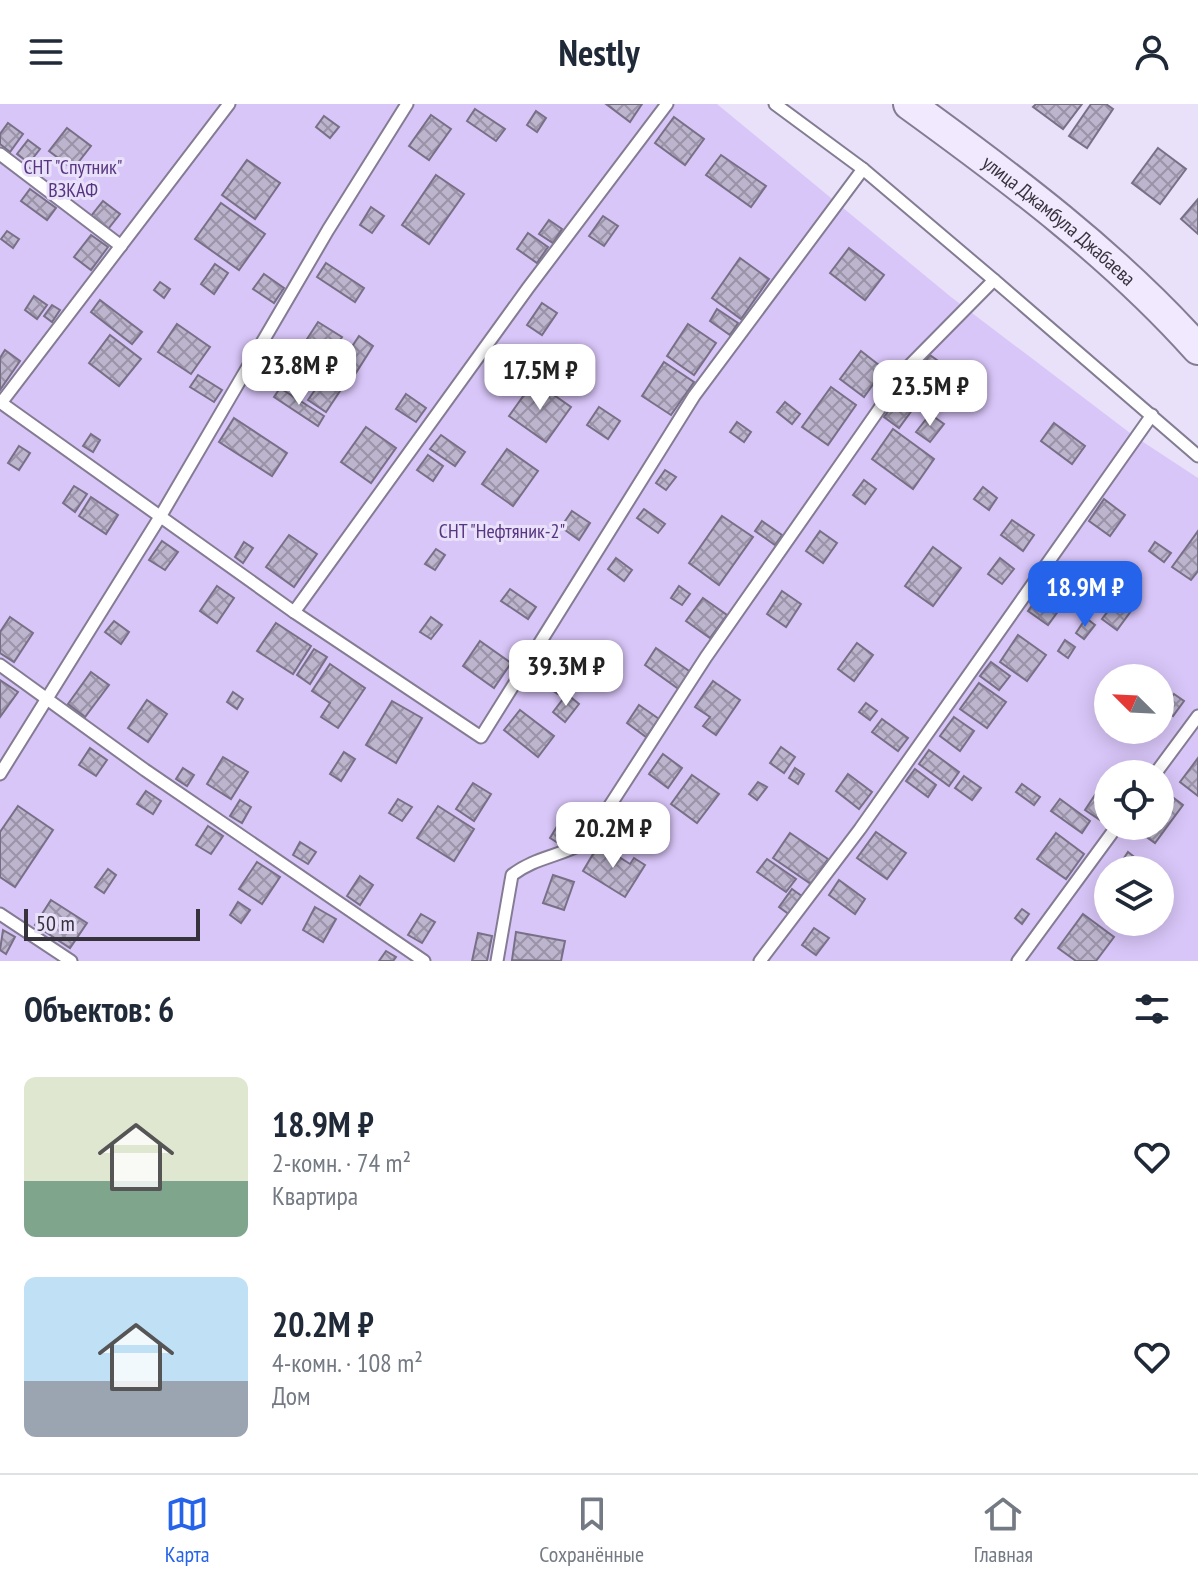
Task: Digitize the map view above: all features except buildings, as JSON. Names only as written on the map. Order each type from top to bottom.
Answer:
[{"type":"main road","name":"улица Джамбула Джабаева","points":[[909,104],[982,157],[1085,240],[1165,312],[1198,349]]},
{"type":"lane","points":[[229,104],[0,403],[294,612],[481,737],[694,396],[863,169]]},
{"type":"lane","points":[[0,774],[160,517],[328,230],[407,104]]},
{"type":"lane","points":[[294,612],[528,288],[667,104]]},
{"type":"lane","points":[[775,104],[863,169],[1198,456]]},
{"type":"lane","points":[[0,154],[121,246]]},
{"type":"lane","points":[[497,961],[512,875],[530,860],[561,856],[587,841],[706,657],[910,365],[994,280]]},
{"type":"lane","points":[[760,961],[860,829],[1152,415]]},
{"type":"lane","points":[[0,665],[44,699],[424,961]]},
{"type":"lane","points":[[1165,760],[1198,716]]},
{"type":"lane","points":[[1018,961],[1107,840]]},
{"type":"lane","points":[[0,914],[71,961]]},
{"type":"green space","name":"СНТ \"Нефтяник-2\"","points":[[0,104],[717,104],[951,297],[1134,436],[1198,478],[1198,961],[0,961]]},
{"type":"park label","name":"СНТ \"Спутник\" ВЗКАФ","points":[[73,178]]}]
